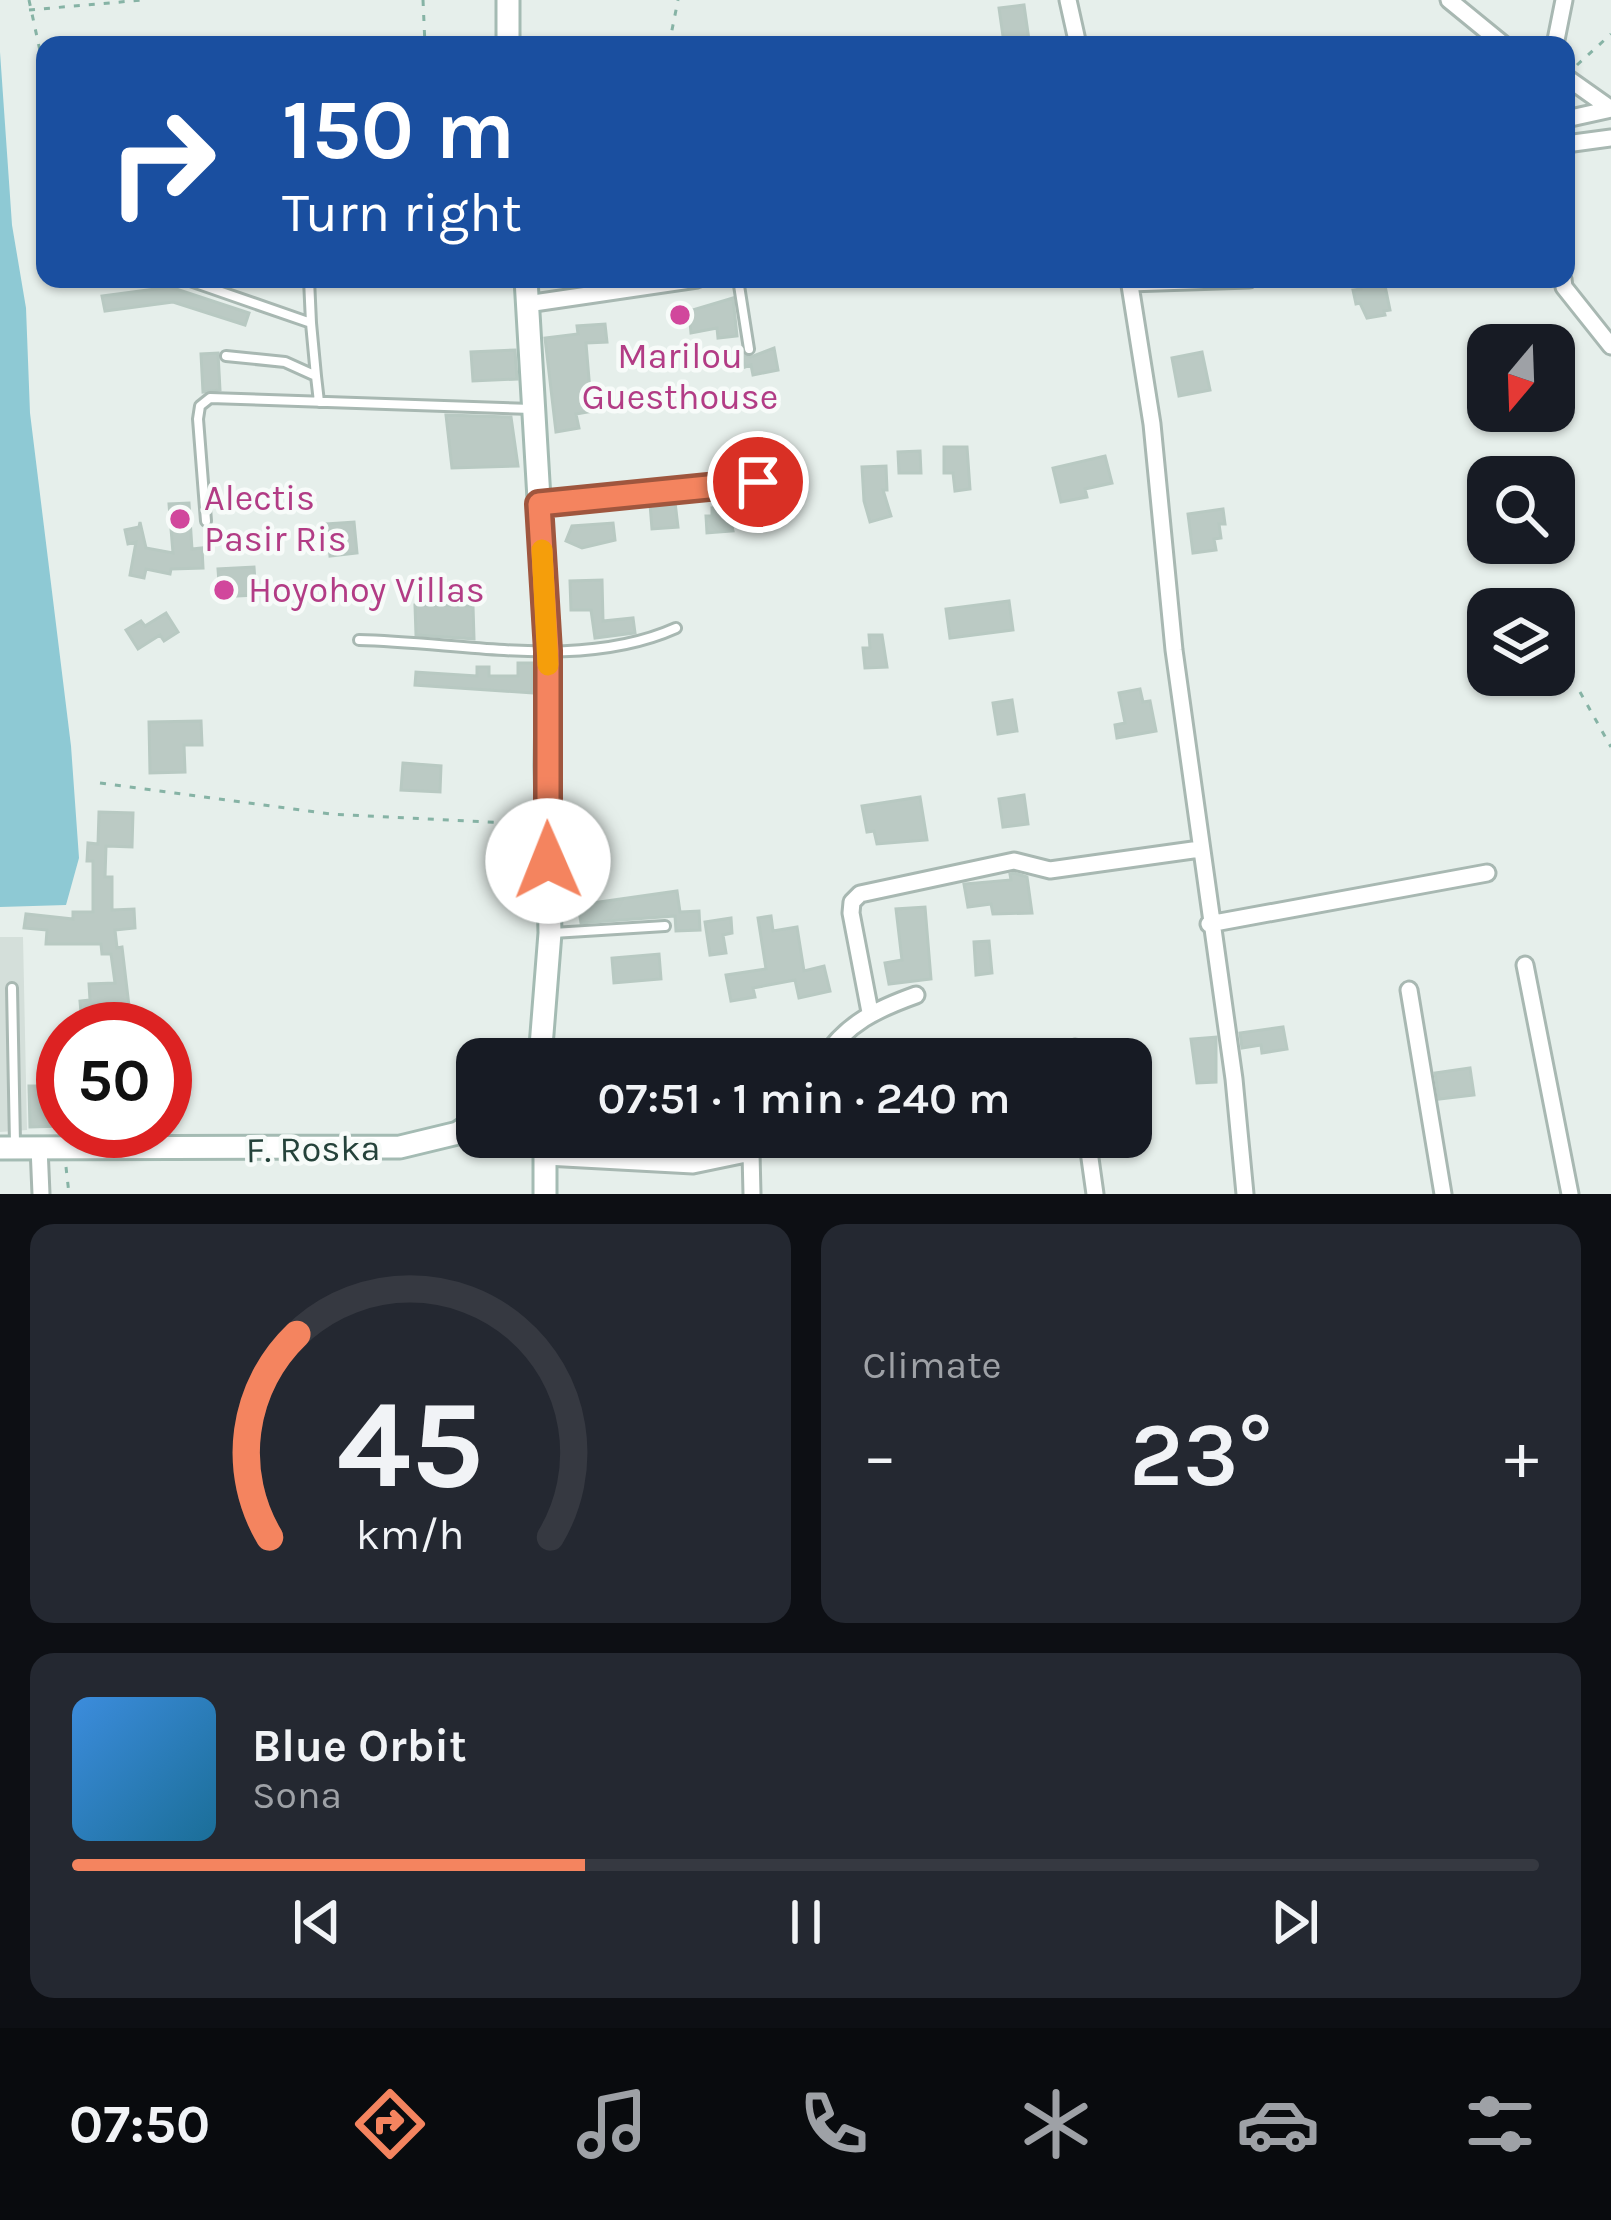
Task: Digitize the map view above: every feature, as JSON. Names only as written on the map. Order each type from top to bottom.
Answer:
[{"type":"main road","points":[[508,0],[508,36]]},
{"type":"main road","points":[[526,288],[548,651],[550,933],[542,1038]]},
{"type":"main road","name":"F. Roska","points":[[192,1147],[400,1148],[456,1134]]},
{"type":"main road","points":[[545,1158],[545,1194]]},
{"type":"street","points":[[1068,0],[1076,36]]},
{"type":"street","points":[[1449,0],[1493,36]]},
{"type":"street","points":[[1557,36],[1564,0]]},
{"type":"street","points":[[1575,82],[1611,109],[1575,117]]},
{"type":"street","points":[[1575,143],[1611,138]]},
{"type":"street","points":[[527,304],[636,288]]},
{"type":"street","points":[[1130,288],[1152,424],[1174,650],[1234,1078],[1245,1194]]},
{"type":"street","points":[[1566,288],[1611,346]]},
{"type":"street","points":[[539,504],[758,482]]},
{"type":"street","points":[[870,1012],[851,913],[852,902],[860,894],[1013,861],[1050,870],[1200,849]]},
{"type":"street","points":[[1209,924],[1487,873]]},
{"type":"street","points":[[1525,964],[1570,1194]]},
{"type":"street","points":[[1409,990],[1443,1194]]},
{"type":"street","points":[[839,1038],[870,1012],[916,994]]},
{"type":"street","points":[[41,1158],[41,1194]]},
{"type":"street","points":[[635,1158],[693,1165],[727,1158]]},
{"type":"street","points":[[751,1158],[752,1194]]},
{"type":"street","points":[[1090,1158],[1095,1194]]},
{"type":"lane","points":[[207,288],[310,323]]},
{"type":"lane","points":[[309,288],[319,402]]},
{"type":"lane","points":[[740,288],[749,349]]},
{"type":"lane","points":[[226,356],[285,362],[316,376]]},
{"type":"lane","points":[[206,521],[200,406],[210,398],[533,409]]},
{"type":"lane","points":[[359,640],[548,651],[622,647],[676,628]]},
{"type":"lane","points":[[550,933],[665,926]]},
{"type":"lane","points":[[8,1148],[12,988]]},
{"type":"path","points":[[28,0],[36,38]]},
{"type":"path","points":[[29,10],[143,0]]},
{"type":"path","points":[[423,0],[424,36]]},
{"type":"path","points":[[671,36],[678,0]]},
{"type":"path","points":[[1575,67],[1611,34]]},
{"type":"path","points":[[1580,692],[1611,747]]},
{"type":"path","points":[[100,783],[330,814],[547,825]]},
{"type":"path","points":[[55,1158],[66,1167],[69,1194]]},
{"type":"shaded area","points":[[0,937],[23,937],[27,1130],[0,1132]]},
{"type":"water","points":[[0,52],[12,225],[26,308],[30,413],[71,746],[79,858],[66,905],[0,907]]},
{"type":"building","points":[[1024,5],[1028,36],[1003,36],[999,8]]},
{"type":"building","points":[[173,288],[249,313],[245,325],[173,302],[105,311],[102,296]]},
{"type":"building","points":[[1385,288],[1390,310],[1367,318],[1353,290]]},
{"type":"building","points":[[733,298],[737,336],[718,338],[717,328],[691,333],[689,311]]},
{"type":"building","points":[[605,324],[607,342],[586,343],[590,391],[595,390],[599,410],[576,414],[579,428],[556,432],[545,338],[578,334],[577,326]]},
{"type":"building","points":[[774,348],[778,370],[753,375],[751,365],[745,367],[742,354],[751,357]]},
{"type":"building","points":[[515,350],[517,379],[473,381],[471,352]]},
{"type":"building","points":[[1202,352],[1210,390],[1179,396],[1172,358]]},
{"type":"building","points":[[218,353],[220,390],[203,392],[201,354]]},
{"type":"building","points":[[446,415],[511,417],[518,466],[452,468]]},
{"type":"building","points":[[944,447],[967,447],[970,489],[955,491],[953,473],[944,473]]},
{"type":"building","points":[[920,451],[921,473],[899,473],[898,452]]},
{"type":"building","points":[[1105,456],[1112,483],[1085,489],[1087,497],[1061,502],[1053,468]]},
{"type":"building","points":[[886,466],[887,490],[883,490],[891,516],[870,522],[862,467]]},
{"type":"building","points":[[675,502],[678,527],[652,529],[650,504]]},
{"type":"building","points":[[189,503],[192,549],[202,548],[203,568],[171,569],[170,574],[146,569],[144,578],[130,575],[136,542],[128,544],[125,530],[139,527],[140,522],[146,548],[173,553],[169,504]]},
{"type":"building","points":[[728,507],[733,531],[707,533],[706,516],[712,516],[712,508]]},
{"type":"building","points":[[1223,509],[1225,524],[1219,524],[1216,550],[1193,553],[1188,514]]},
{"type":"building","points":[[354,522],[357,553],[330,556],[327,524]]},
{"type":"building","points":[[613,523],[615,540],[582,548],[566,541],[572,526]]},
{"type":"building","points":[[254,567],[256,595],[220,597],[218,569]]},
{"type":"building","points":[[602,580],[603,621],[633,618],[635,633],[595,638],[591,610],[571,610],[570,581]]},
{"type":"building","points":[[1009,601],[1013,630],[950,638],[946,609]]},
{"type":"building","points":[[415,605],[473,606],[474,639],[416,635]]},
{"type":"building","points":[[166,613],[178,632],[164,641],[160,635],[138,649],[126,630],[141,621],[145,626]]},
{"type":"building","points":[[869,635],[882,635],[887,667],[865,668],[863,648],[870,648]]},
{"type":"building","points":[[518,663],[533,663],[532,693],[415,685],[416,672],[477,676],[477,667],[489,667],[489,676],[518,676]]},
{"type":"building","points":[[1140,689],[1143,702],[1150,701],[1156,731],[1117,738],[1115,725],[1125,723],[1119,693]]},
{"type":"building","points":[[1012,700],[1017,731],[998,734],[993,703]]},
{"type":"building","points":[[201,721],[202,745],[184,745],[185,772],[150,773],[149,722]]},
{"type":"building","points":[[403,763],[441,766],[440,792],[401,790]]},
{"type":"building","points":[[1024,795],[1028,824],[1003,827],[999,799]]},
{"type":"building","points":[[920,797],[927,840],[877,844],[874,831],[867,832],[862,806]]},
{"type":"building","points":[[99,812],[133,813],[132,847],[106,846],[105,877],[112,877],[112,910],[134,909],[135,928],[115,930],[117,948],[122,947],[129,1002],[80,1002],[90,1000],[89,984],[115,983],[111,954],[102,954],[101,944],[46,944],[47,930],[24,928],[26,914],[73,919],[73,912],[93,912],[93,861],[87,861],[88,843],[98,844]]},
{"type":"building","points":[[503,826],[530,827],[530,858],[502,857]]},
{"type":"building","points":[[1014,873],[1027,877],[1032,913],[993,914],[991,904],[968,907],[964,884],[1011,880]]},
{"type":"building","points":[[677,891],[680,912],[699,911],[700,930],[676,931],[675,916],[581,923],[578,905]]},
{"type":"building","points":[[925,907],[931,979],[889,984],[885,963],[902,960],[896,909]]},
{"type":"building","points":[[771,916],[773,931],[797,927],[804,971],[824,966],[830,991],[799,998],[795,980],[753,988],[755,997],[731,1001],[726,975],[766,969],[758,918]]},
{"type":"building","points":[[731,918],[732,933],[723,935],[726,953],[710,955],[705,922]]},
{"type":"building","points":[[989,941],[992,973],[976,975],[974,942]]},
{"type":"building","points":[[659,954],[661,979],[614,983],[612,958]]},
{"type":"building","points":[[1283,1027],[1287,1049],[1262,1053],[1261,1045],[1242,1048],[1240,1033]]},
{"type":"building","points":[[1216,1037],[1216,1082],[1197,1083],[1191,1039]]},
{"type":"building","points":[[1470,1068],[1474,1095],[1439,1099],[1435,1073]]},
{"type":"building","points":[[29,1086],[36,1086],[36,1127],[30,1127]]},
{"type":"slow traffic","points":[[542,550],[548,665]]},
{"type":"place","name":"Marilou Guesthouse","points":[[680,315]]},
{"type":"place","name":"Alectis Pasir Ris","points":[[180,519]]},
{"type":"place","name":"Hoyohoy Villas","points":[[224,590]]},
{"type":"route","points":[[548,861],[548,651],[539,504],[758,482]]}]
